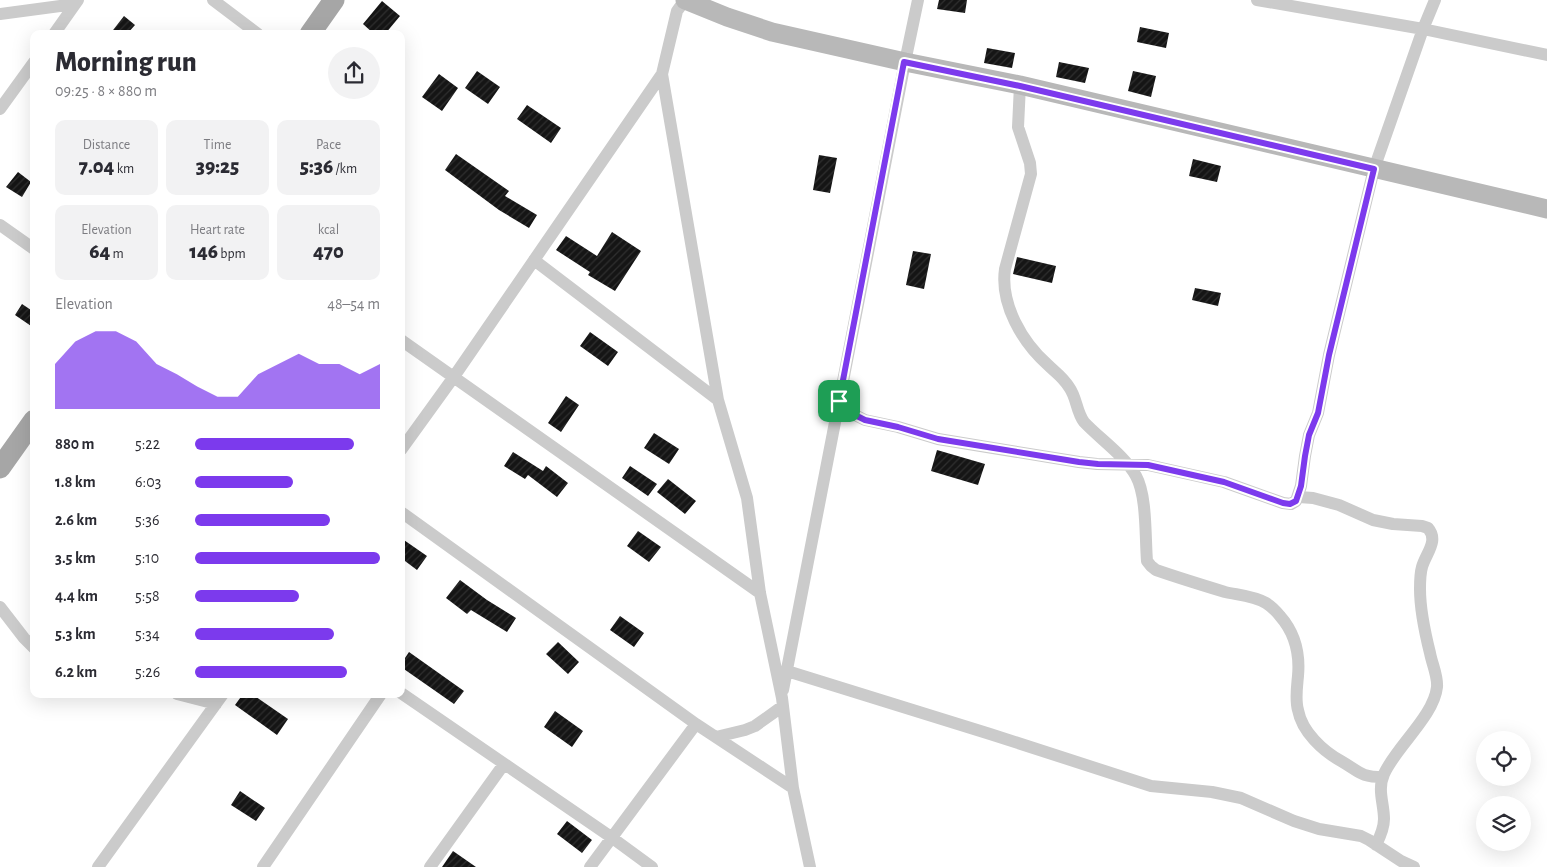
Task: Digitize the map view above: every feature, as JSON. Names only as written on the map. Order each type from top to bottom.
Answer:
[{"type":"main road","points":[[313,30],[334,0]]},
{"type":"main road","points":[[685,0],[726,18],[772,32],[1020,86],[1547,210]]},
{"type":"main road","points":[[707,0],[726,18]]},
{"type":"main road","points":[[1,465],[30,425]]},
{"type":"street","points":[[213,0],[253,30]]},
{"type":"street","points":[[405,444],[453,378],[662,74],[677,11],[685,0]]},
{"type":"street","points":[[716,737],[755,726],[782,702],[904,62],[918,0]]},
{"type":"street","points":[[1257,0],[1423,29],[1547,55]]},
{"type":"street","points":[[839,401],[855,415],[865,420],[898,427],[938,439],[1079,462],[1148,465],[1215,480],[1283,503],[1290,504],[1296,501],[1299,497],[1309,435],[1318,413],[1329,355],[1374,169],[1435,0]]},
{"type":"street","points":[[0,14],[77,2]]},
{"type":"street","points":[[57,30],[77,2]]},
{"type":"street","points":[[0,109],[30,68]]},
{"type":"street","points":[[662,74],[718,400],[747,498],[760,593],[782,702],[793,788],[810,867]]},
{"type":"street","points":[[1020,86],[1018,127],[1032,169],[1028,190],[1005,269],[1003,283],[1011,311],[1022,335],[1047,365],[1060,374],[1071,388],[1079,415],[1084,422],[1127,463],[1136,476],[1144,502],[1147,561],[1150,566],[1156,570],[1258,600],[1274,609],[1288,627],[1297,646],[1299,669],[1297,708],[1304,726],[1322,748],[1358,773],[1365,776],[1383,777]]},
{"type":"street","points":[[0,225],[30,247]]},
{"type":"street","points":[[534,260],[718,400]]},
{"type":"street","points":[[405,343],[760,593]]},
{"type":"street","points":[[1299,497],[1313,498],[1339,505],[1373,520],[1406,526],[1422,526],[1428,528],[1433,536],[1422,567],[1420,596],[1438,685],[1429,707],[1391,762],[1383,777],[1380,788],[1384,821],[1376,844]]},
{"type":"street","points":[[405,515],[696,724],[793,788]]},
{"type":"street","points":[[0,607],[30,644]]},
{"type":"street","points":[[787,671],[1151,786],[1212,792],[1242,798],[1294,821],[1319,829],[1361,836],[1414,867]]},
{"type":"street","points":[[405,696],[652,867]]},
{"type":"street","points":[[263,867],[378,698]]},
{"type":"street","points":[[98,867],[220,699]]},
{"type":"street","points":[[590,867],[696,724]]},
{"type":"street","points":[[430,867],[504,764]]},
{"type":"building","points":[[939,0],[967,0],[965,13],[937,9]]},
{"type":"building","points":[[382,1],[400,16],[388,30],[370,30],[363,24]]},
{"type":"building","points":[[124,16],[135,25],[131,30],[113,30]]},
{"type":"building","points":[[1140,27],[1169,33],[1166,48],[1137,42]]},
{"type":"building","points":[[987,48],[1015,53],[1012,68],[984,63]]},
{"type":"building","points":[[1059,62],[1089,68],[1085,83],[1056,77]]},
{"type":"building","points":[[477,71],[500,87],[488,104],[465,88]]},
{"type":"building","points":[[1133,71],[1156,76],[1151,97],[1128,91]]},
{"type":"building","points":[[439,74],[458,88],[442,111],[422,97]]},
{"type":"building","points":[[527,105],[561,128],[551,143],[517,119]]},
{"type":"building","points":[[456,154],[509,191],[505,196],[537,215],[529,228],[499,210],[445,170]]},
{"type":"building","points":[[819,155],[837,158],[830,193],[813,190]]},
{"type":"building","points":[[1193,159],[1221,166],[1217,182],[1189,176]]},
{"type":"building","points":[[18,172],[30,181],[22,197],[6,187]]},
{"type":"building","points":[[612,232],[641,251],[615,291],[588,275],[590,272],[556,250],[566,236],[597,256]]},
{"type":"building","points":[[913,251],[931,254],[924,289],[906,285]]},
{"type":"building","points":[[1017,257],[1056,266],[1052,283],[1013,274]]},
{"type":"building","points":[[1195,288],[1221,293],[1218,306],[1192,300]]},
{"type":"building","points":[[22,304],[30,309],[30,325],[15,315]]},
{"type":"building","points":[[590,332],[618,352],[608,366],[580,346]]},
{"type":"building","points":[[566,396],[579,405],[561,432],[548,423]]},
{"type":"building","points":[[654,433],[679,449],[669,464],[644,448]]},
{"type":"building","points":[[937,450],[985,464],[978,485],[931,471]]},
{"type":"building","points":[[513,452],[543,471],[546,466],[568,483],[557,497],[528,475],[525,479],[504,466]]},
{"type":"building","points":[[630,466],[657,484],[648,496],[622,478]]},
{"type":"building","points":[[668,479],[696,501],[685,514],[657,492]]},
{"type":"building","points":[[638,531],[661,547],[649,562],[627,546]]},
{"type":"building","points":[[405,541],[427,556],[417,570],[405,561]]},
{"type":"building","points":[[460,580],[516,618],[507,632],[471,610],[467,614],[446,598]]},
{"type":"building","points":[[620,616],[644,633],[634,647],[610,630]]},
{"type":"building","points":[[558,642],[579,662],[568,674],[546,654]]},
{"type":"building","points":[[409,652],[464,691],[454,704],[405,670],[405,658]]},
{"type":"building","points":[[240,698],[258,698],[288,719],[277,735],[235,705]]},
{"type":"building","points":[[555,711],[583,731],[572,747],[544,727]]},
{"type":"building","points":[[240,791],[265,808],[256,821],[231,805]]},
{"type":"building","points":[[567,821],[592,840],[582,853],[557,834]]},
{"type":"building","points":[[453,851],[476,867],[442,867]]},
{"type":"route","points":[[904,62],[1020,86],[1374,169],[1329,355],[1318,413],[1309,435],[1299,497],[1290,504],[1273,500],[1224,482],[1148,465],[1079,462],[938,439],[898,427],[865,420],[855,415],[839,401],[904,62]]}]
